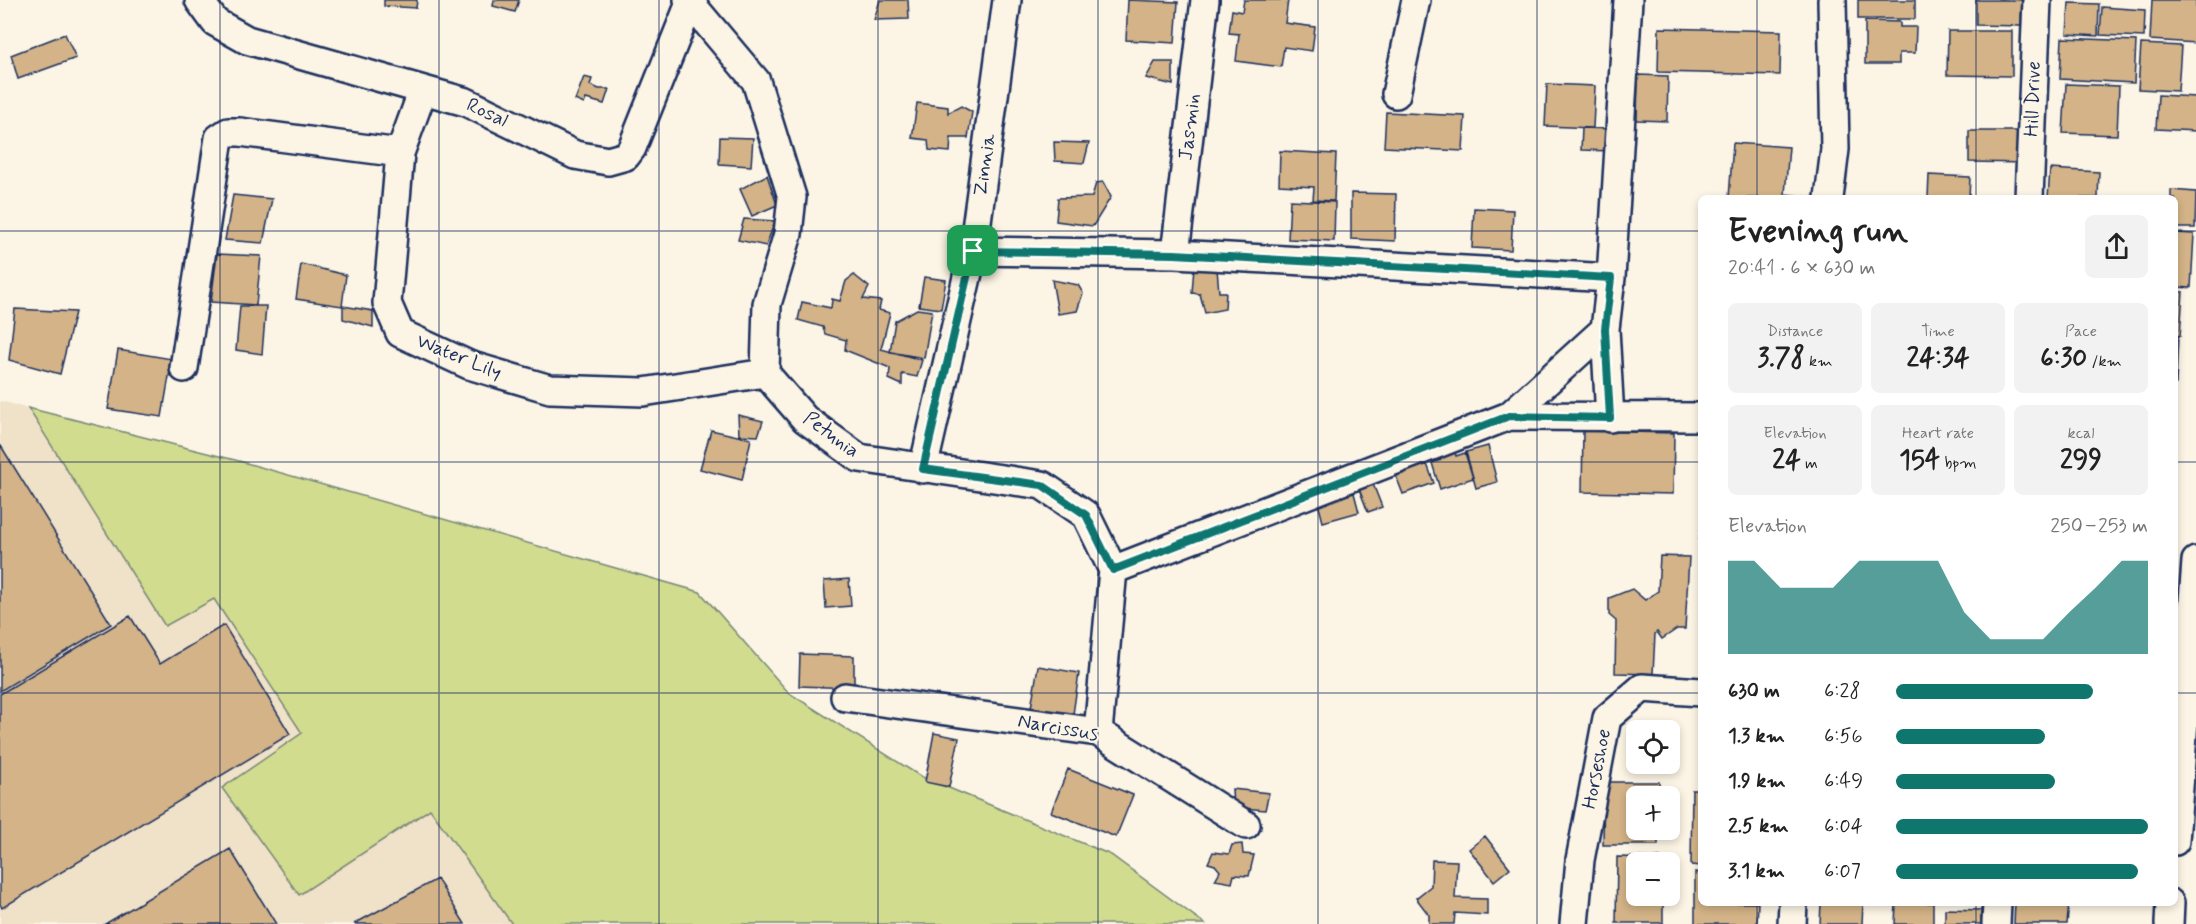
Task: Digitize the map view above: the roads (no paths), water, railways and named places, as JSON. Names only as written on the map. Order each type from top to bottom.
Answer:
[{"type":"street","name":"Rosal","points":[[199,0],[215,22],[247,40],[466,102],[575,155],[608,161],[617,160],[632,148],[689,2]]},
{"type":"street","name":"Zinnia","points":[[923,469],[973,251],[1007,0]]},
{"type":"street","name":"Jasmin","points":[[1174,254],[1205,0]]},
{"type":"street","points":[[1396,94],[1416,0]]},
{"type":"street","points":[[1610,418],[1605,329],[1611,278],[1628,0]]},
{"type":"street","points":[[1829,195],[1835,149],[1832,0]]},
{"type":"street","name":"Hill Drive","points":[[2029,195],[2037,0]]},
{"type":"street","points":[[689,2],[756,81],[792,197],[788,234],[767,304],[765,373]]},
{"type":"street","name":"Water Lily","points":[[423,90],[400,153],[387,303],[400,333],[469,365],[550,389],[644,392],[765,373]]},
{"type":"street","points":[[184,368],[219,138],[228,132],[240,132],[400,153]]},
{"type":"street","points":[[973,251],[1174,254],[1611,278]]},
{"type":"street","points":[[1098,732],[1113,570],[1509,416],[1605,329]]},
{"type":"street","name":"Petunia","points":[[765,373],[805,419],[859,458],[1042,485],[1086,515],[1113,570]]},
{"type":"street","points":[[1509,416],[1698,417]]},
{"type":"street","points":[[2178,786],[2188,602],[2196,561]]},
{"type":"street","name":"Horseshoe","points":[[1574,924],[1580,860],[1607,718],[1642,688],[1698,692]]},
{"type":"street","name":"Narcissus","points":[[845,696],[1098,732],[1246,825]]},
{"type":"street","points":[[1792,924],[1793,906]]},
{"type":"street","points":[[1996,924],[1997,906]]},
{"type":"street","points":[[2169,924],[2170,906]]}]
